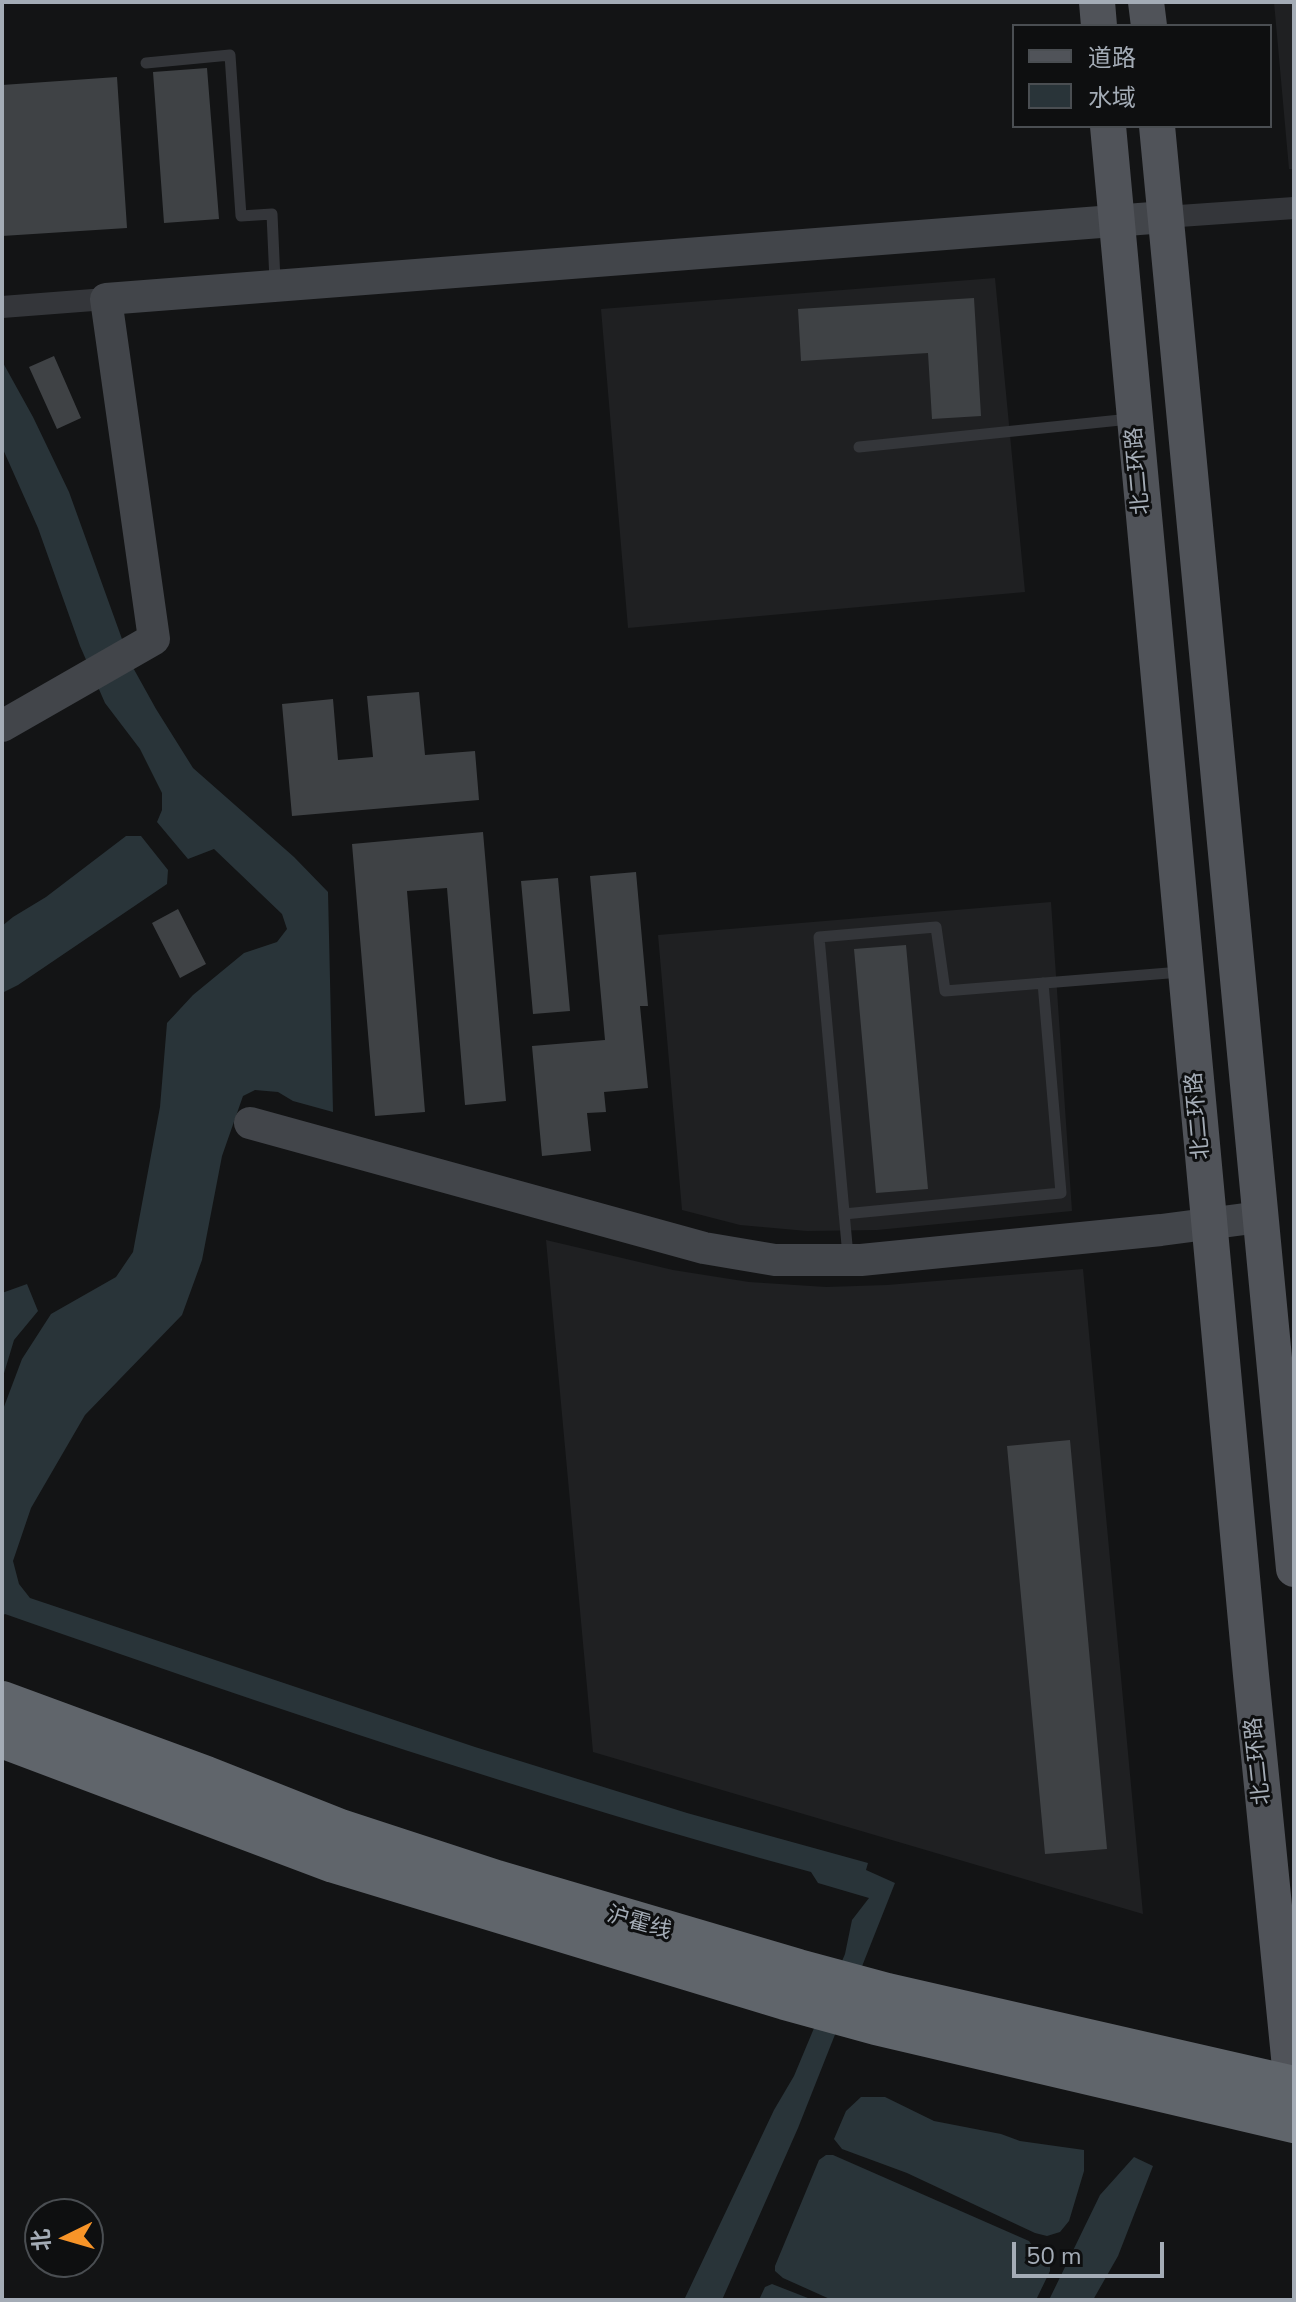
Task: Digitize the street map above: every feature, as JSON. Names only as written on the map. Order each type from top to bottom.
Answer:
[{"type":"highway","name":"沪霍线","points":[[2,1702],[340,1830],[511,1886],[887,1994],[1294,2100]]},
{"type":"highway","name":"沪霍线","points":[[2,1737],[334,1862],[785,1999],[876,2024],[1294,2100]]},
{"type":"main road","points":[[1097,2],[1099,24]]},
{"type":"main road","points":[[1146,2],[1149,24]]},
{"type":"main road","name":"北二环路","points":[[1108,128],[1251,1675],[1294,2100]]},
{"type":"main road","points":[[1157,128],[1294,1569]]},
{"type":"street","points":[[2,307],[1294,208]]},
{"type":"street","points":[[2,726],[154,639],[106,299]]},
{"type":"street","points":[[250,1123],[704,1248],[775,1260],[848,1260],[1161,1230],[1260,1217]]},
{"type":"lane","points":[[146,63],[230,55],[241,216],[272,214],[275,286]]},
{"type":"lane","points":[[859,447],[1135,419]]},
{"type":"lane","points":[[848,1260],[819,937],[936,927],[945,991],[1186,971]]},
{"type":"lane","points":[[844,1214],[1061,1193],[1043,983]]},
{"type":"shaded area","points":[[1274,2],[1294,2],[1294,169],[1289,169]]},
{"type":"shaded area","points":[[995,278],[1025,592],[628,628],[601,309]]},
{"type":"shaded area","points":[[1051,902],[1072,1211],[877,1230],[807,1231],[740,1225],[682,1210],[658,935]]},
{"type":"shaded area","points":[[546,1240],[673,1270],[749,1282],[826,1287],[1083,1269],[1143,1914],[593,1752]]},
{"type":"water","points":[[2,361],[69,492],[131,664],[156,709],[193,768],[294,857],[328,892],[333,1112],[293,1101],[278,1092],[255,1090],[243,1096],[222,1156],[202,1260],[182,1315],[85,1415],[31,1508],[13,1561],[19,1584],[30,1598],[475,1747],[687,1813],[868,1863],[866,1870],[895,1883],[798,2128],[722,2300],[684,2300],[774,2110],[794,2076],[845,1954],[852,1920],[869,1898],[818,1883],[811,1872],[608,1814],[305,1717],[5,1614],[2,1616],[2,1412],[22,1359],[51,1314],[116,1277],[133,1252],[160,1107],[167,1023],[193,995],[244,953],[277,942],[287,929],[282,914],[214,849],[188,859],[157,822],[162,810],[162,793],[140,749],[105,703],[80,646],[38,528],[2,447]]},
{"type":"water","points":[[126,836],[141,836],[168,870],[167,884],[2,993],[2,926]]},
{"type":"water","points":[[27,1284],[38,1311],[14,1340],[2,1380],[2,1293]]},
{"type":"water","points":[[861,2097],[885,2097],[934,2121],[1001,2134],[1020,2141],[1084,2150],[1084,2171],[1069,2221],[1060,2232],[1047,2236],[1035,2233],[907,2173],[842,2149],[834,2139],[846,2111]]},
{"type":"water","points":[[833,2155],[1029,2241],[1038,2254],[1050,2262],[1050,2271],[1036,2300],[832,2300],[783,2278],[775,2271],[775,2266],[819,2160]]},
{"type":"water","points":[[1134,2157],[1153,2166],[1118,2256],[1093,2300],[1049,2300],[1100,2195]]},
{"type":"water","points":[[772,2284],[813,2300],[759,2300],[765,2287]]},
{"type":"building","points":[[207,68],[219,219],[164,223],[153,72]]},
{"type":"building","points":[[117,77],[127,228],[2,236],[2,85]]},
{"type":"building","points":[[974,298],[981,416],[932,419],[928,353],[801,361],[798,309]]},
{"type":"building","points":[[54,356],[81,418],[57,429],[29,367]]},
{"type":"building","points":[[419,692],[425,755],[475,751],[479,800],[292,816],[282,704],[333,699],[338,760],[373,757],[367,696]]},
{"type":"building","points":[[483,832],[506,1101],[465,1105],[447,888],[407,891],[425,1112],[375,1116],[352,844]]},
{"type":"building","points":[[636,872],[648,1006],[640,1006],[648,1088],[604,1092],[606,1112],[587,1113],[591,1151],[542,1156],[532,1046],[605,1040],[590,876]]},
{"type":"building","points":[[558,878],[570,1011],[533,1014],[521,881]]},
{"type":"building","points":[[178,909],[206,964],[180,978],[152,923]]},
{"type":"building","points":[[906,945],[928,1189],[876,1193],[854,949]]},
{"type":"building","points":[[1070,1440],[1107,1849],[1045,1854],[1007,1446]]}]
